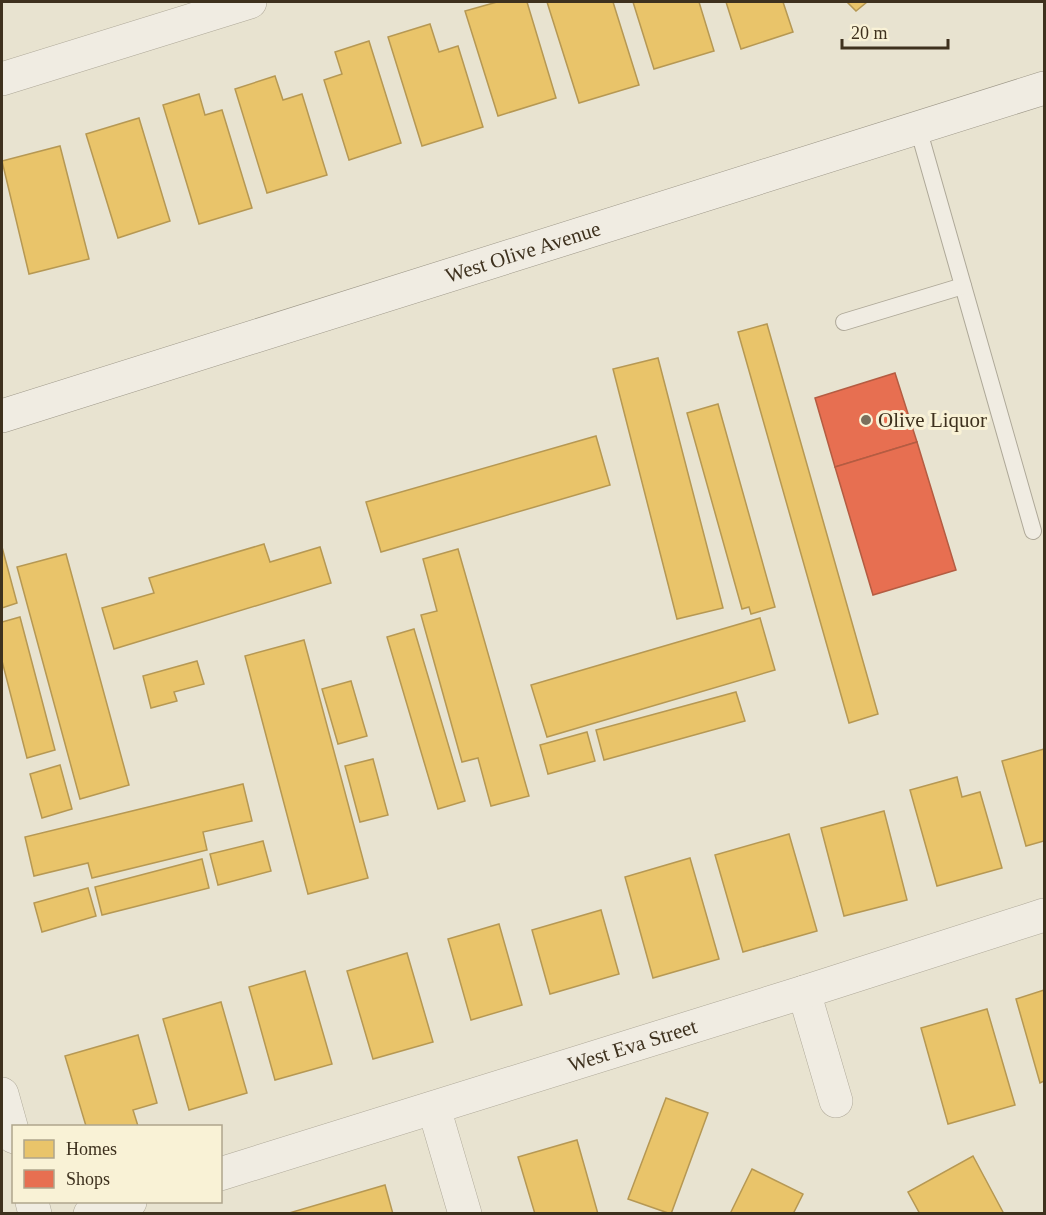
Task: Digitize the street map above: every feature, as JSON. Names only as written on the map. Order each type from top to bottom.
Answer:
[{"type":"street","points":[[2,79],[250,2]]},
{"type":"street","name":"West Olive Avenue","points":[[2,416],[1044,88]]},
{"type":"street","name":"West Eva Street","points":[[222,1173],[1044,915]]},
{"type":"street","points":[[804,992],[836,1101]]},
{"type":"street","points":[[2,1094],[12,1130]]},
{"type":"street","points":[[434,1108],[465,1214]]},
{"type":"street","points":[[90,1214],[126,1203]]},
{"type":"lane","points":[[918,128],[1033,531]]},
{"type":"lane","points":[[844,322],[963,286]]},
{"type":"building: Homes","points":[[497,2],[527,2],[556,98],[498,116],[465,11]]},
{"type":"building: Homes","points":[[547,2],[613,2],[639,85],[579,103]]},
{"type":"building: Homes","points":[[633,2],[699,2],[714,51],[654,69]]},
{"type":"building: Homes","points":[[726,2],[783,2],[793,32],[741,49]]},
{"type":"building: Homes","points":[[847,2],[867,2],[856,11]]},
{"type":"building: Homes","points":[[430,24],[439,52],[458,46],[483,127],[422,146],[388,37]]},
{"type":"building: Homes","points":[[369,41],[401,143],[349,160],[324,80],[342,74],[335,52]]},
{"type":"building: Homes","points":[[275,76],[283,100],[302,94],[327,175],[267,193],[235,89]]},
{"type":"building: Homes","points":[[199,94],[205,115],[222,110],[252,208],[199,224],[163,105]]},
{"type":"building: Homes","points":[[139,118],[170,221],[118,238],[86,134]]},
{"type":"building: Homes","points":[[60,146],[89,259],[29,274],[2,161]]},
{"type":"building: Homes","points":[[767,324],[878,714],[849,723],[738,332]]},
{"type":"building: Homes","points":[[658,358],[723,608],[677,619],[613,369]]},
{"type":"building: Homes","points":[[718,404],[775,607],[751,614],[749,607],[742,609],[687,413]]},
{"type":"building: Homes","points":[[596,436],[610,485],[381,552],[366,502]]},
{"type":"building: Homes","points":[[264,544],[270,562],[320,547],[331,583],[114,649],[102,608],[154,593],[149,578]]},
{"type":"building: Homes","points":[[2,547],[17,603],[2,608]]},
{"type":"building: Homes","points":[[458,549],[529,796],[491,806],[478,758],[462,762],[421,615],[437,611],[423,559]]},
{"type":"building: Homes","points":[[66,554],[129,785],[80,799],[17,567]]},
{"type":"building: Homes","points":[[20,617],[55,750],[27,758],[2,661],[2,622]]},
{"type":"building: Homes","points":[[760,618],[775,670],[547,737],[531,685]]},
{"type":"building: Homes","points":[[414,629],[465,801],[438,809],[387,637]]},
{"type":"building: Homes","points":[[304,640],[368,878],[308,894],[245,656]]},
{"type":"building: Homes","points":[[197,661],[204,684],[174,692],[177,701],[151,708],[143,676]]},
{"type":"building: Homes","points":[[351,681],[367,736],[338,744],[322,689]]},
{"type":"building: Homes","points":[[736,692],[745,721],[604,760],[596,730]]},
{"type":"building: Homes","points":[[587,732],[595,761],[548,774],[540,745]]},
{"type":"building: Homes","points":[[1044,749],[1044,841],[1026,846],[1002,761]]},
{"type":"building: Homes","points":[[373,759],[388,815],[360,822],[345,766]]},
{"type":"building: Homes","points":[[60,765],[72,809],[42,818],[30,774]]},
{"type":"building: Homes","points":[[957,777],[962,797],[980,792],[1002,868],[937,886],[910,790]]},
{"type":"building: Homes","points":[[243,784],[252,821],[203,832],[207,850],[92,878],[88,863],[34,876],[25,837]]},
{"type":"building: Homes","points":[[884,811],[907,900],[844,916],[821,828]]},
{"type":"building: Homes","points":[[789,834],[817,931],[743,952],[715,855]]},
{"type":"building: Homes","points":[[263,841],[271,871],[218,885],[210,854]]},
{"type":"building: Homes","points":[[690,858],[719,959],[653,978],[625,877]]},
{"type":"building: Homes","points":[[202,859],[209,888],[102,915],[95,887]]},
{"type":"building: Homes","points":[[88,888],[96,916],[42,932],[34,903]]},
{"type":"building: Homes","points":[[601,910],[619,974],[550,994],[532,930]]},
{"type":"building: Homes","points":[[499,924],[522,1005],[471,1020],[448,939]]},
{"type":"building: Homes","points":[[407,953],[433,1042],[373,1059],[347,971]]},
{"type":"building: Homes","points":[[305,971],[332,1064],[275,1080],[249,987]]},
{"type":"building: Homes","points":[[1044,990],[1044,1081],[1040,1083],[1016,999]]},
{"type":"building: Homes","points":[[221,1002],[247,1093],[189,1110],[163,1019]]},
{"type":"building: Homes","points":[[987,1009],[1015,1105],[948,1124],[921,1028]]},
{"type":"building: Homes","points":[[138,1035],[157,1103],[133,1110],[138,1125],[86,1125],[65,1056]]},
{"type":"building: Homes","points":[[666,1098],[708,1113],[671,1214],[628,1199]]},
{"type":"building: Homes","points":[[577,1140],[598,1214],[535,1214],[518,1157]]},
{"type":"building: Homes","points":[[973,1156],[1004,1214],[920,1214],[908,1192]]},
{"type":"building: Homes","points":[[752,1169],[803,1194],[793,1214],[730,1214]]},
{"type":"building: Homes","points":[[385,1185],[393,1214],[289,1214],[289,1213]]},
{"type":"building: Shops","name":"Olive Liquor","points":[[895,373],[917,442],[835,467],[815,398]]},
{"type":"building: Shops","points":[[917,442],[956,570],[873,595],[835,467]]},
{"type":"place","name":"Olive Liquor","points":[[866,420]]}]
